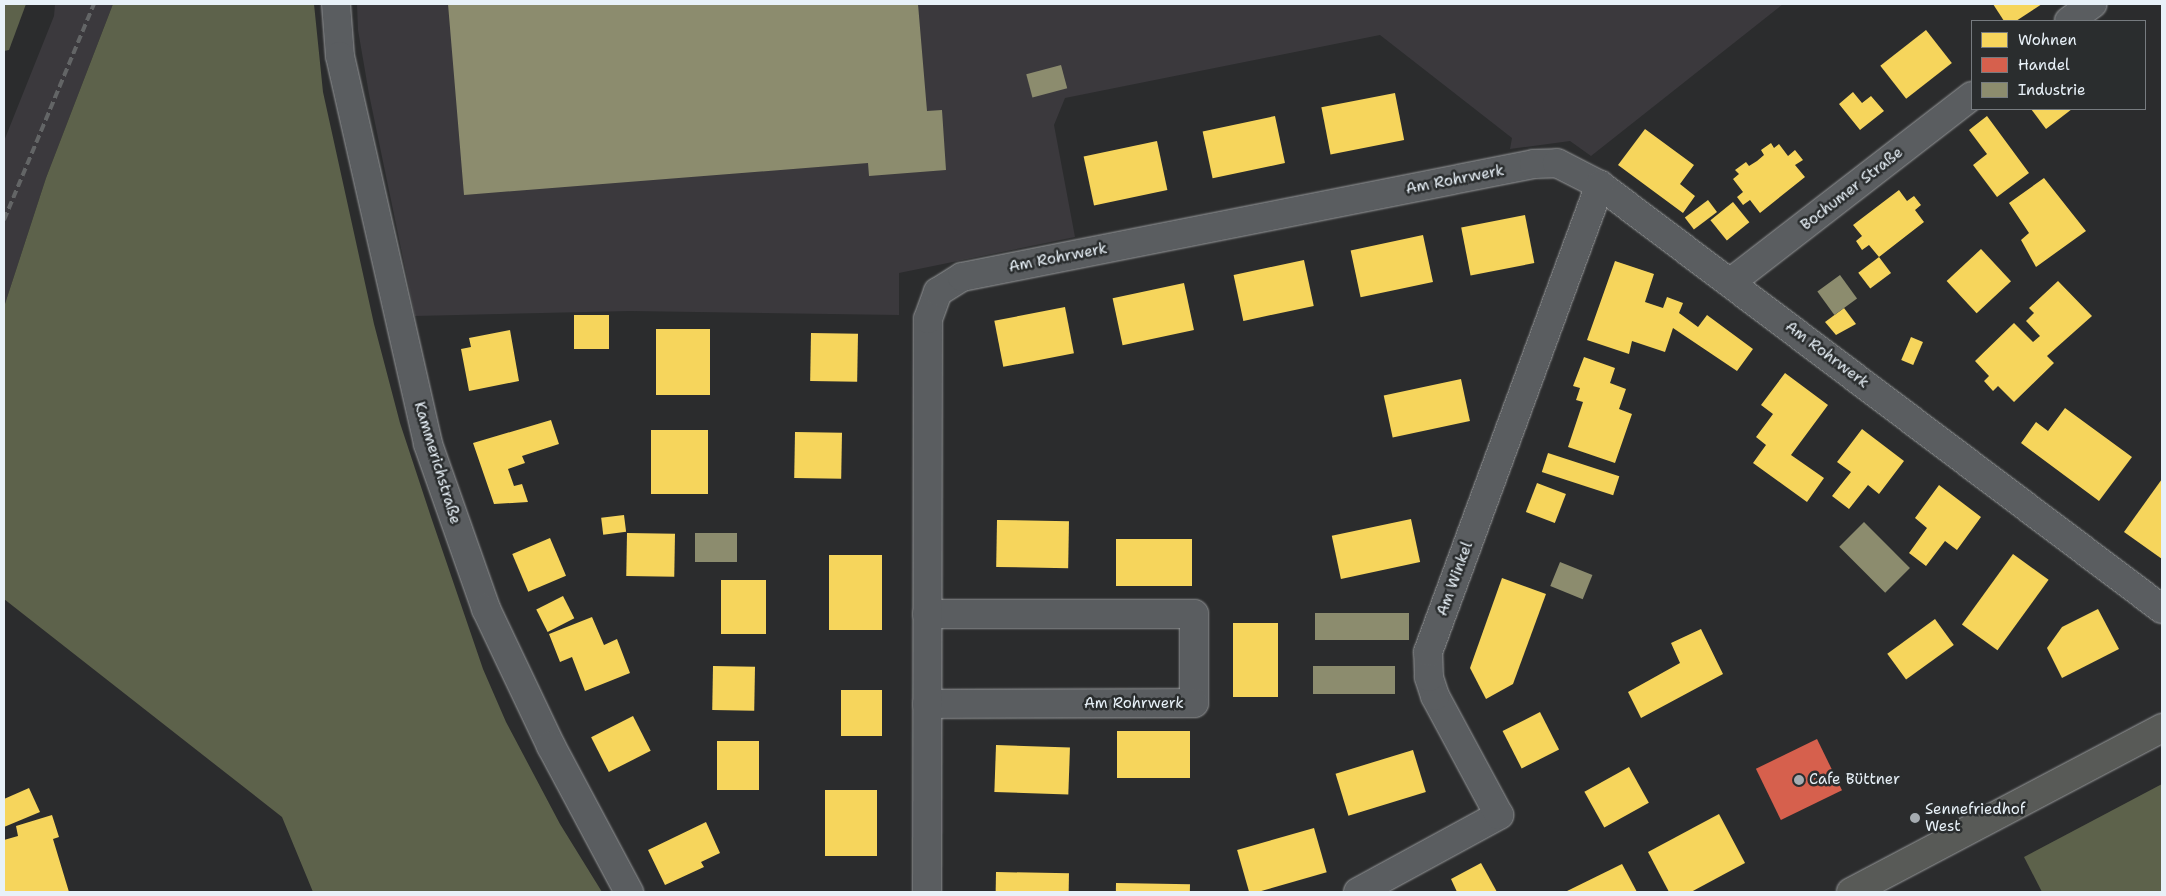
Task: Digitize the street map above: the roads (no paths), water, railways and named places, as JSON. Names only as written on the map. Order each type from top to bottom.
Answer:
[{"type":"main road","points":[[1851,892],[2162,728]]},
{"type":"street","name":"Kammerichstraße","points":[[336,4],[340,56],[428,444],[486,608],[551,746],[629,892]]},
{"type":"street","points":[[2070,20],[2092,4]]},
{"type":"street","name":"Bochumer Straße","points":[[1731,282],[1971,97]]},
{"type":"street","name":"Am Rohrwerk","points":[[927,892],[928,319],[931,303],[949,283],[962,277],[1534,164],[1557,163],[1600,185],[2162,609]]},
{"type":"street","name":"Am Winkel","points":[[1358,892],[1499,816],[1435,696],[1429,677],[1428,652],[1600,185]]},
{"type":"street","name":"Am Rohrwerk","points":[[927,614],[1194,614],[1194,703],[927,704]]},
{"type":"railway","points":[[4,220],[94,4]]},
{"type":"place","name":"Cafe Büttner","points":[[1799,780]]},
{"type":"place","name":"Sennefriedhof West","points":[[1915,818]]}]
